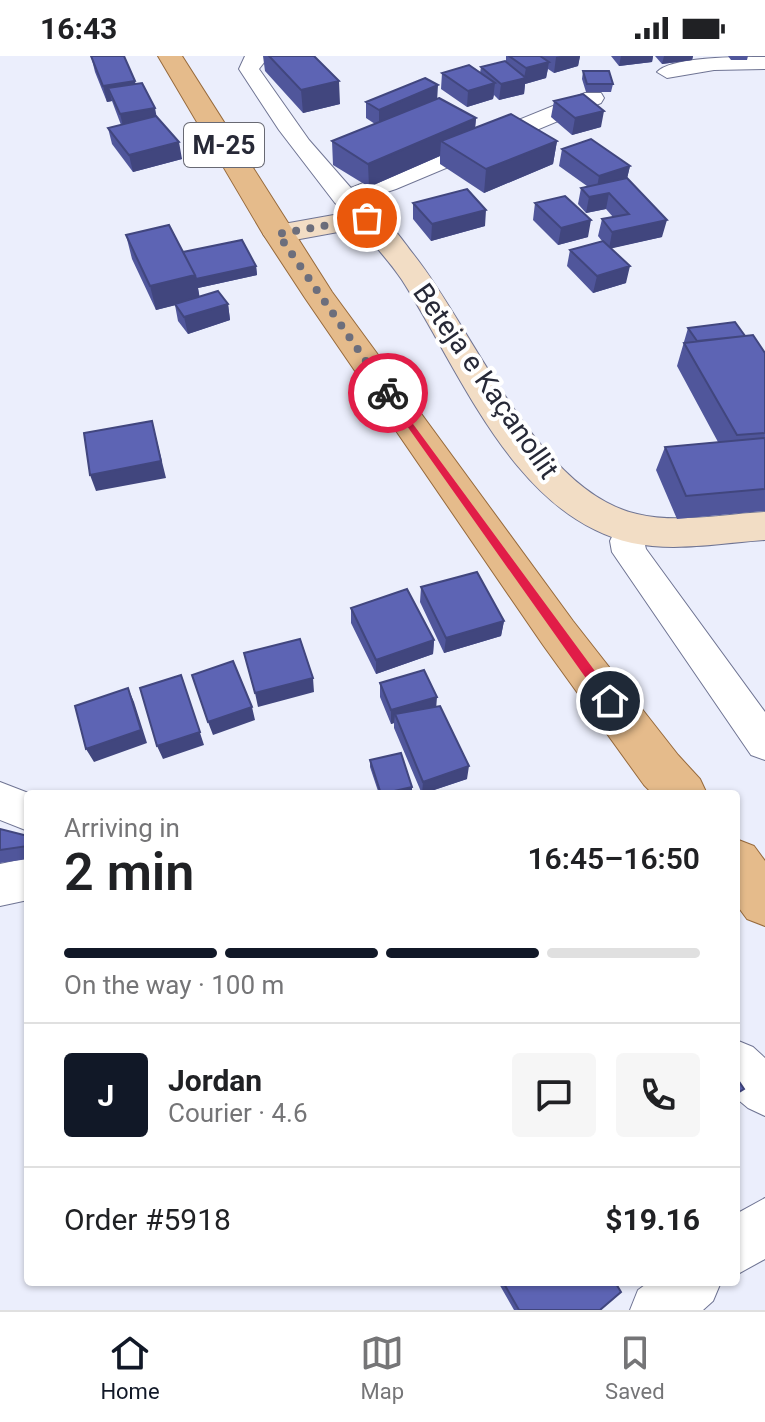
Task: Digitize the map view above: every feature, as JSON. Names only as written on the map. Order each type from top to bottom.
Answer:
[{"type":"main road","name":"M-25","points":[[170,56],[285,232],[558,633],[661,770],[680,790]]},
{"type":"main road","name":"M-25","points":[[182,56],[285,232]]},
{"type":"main road","points":[[740,868],[765,901]]},
{"type":"street","points":[[251,57],[249,69],[264,93],[356,208]]},
{"type":"street","points":[[667,72],[714,64],[765,63]]},
{"type":"street","points":[[285,232],[356,208],[388,184],[593,98]]},
{"type":"street","name":"Beteja e Kaçanollit","points":[[356,208],[417,280],[436,315],[544,473],[579,505],[607,521],[632,529],[765,526]]},
{"type":"street","points":[[632,529],[627,541],[629,552],[765,743]]},
{"type":"street","points":[[0,801],[24,810]]},
{"type":"street","points":[[0,885],[24,880]]},
{"type":"street","points":[[740,1068],[765,1091]]},
{"type":"street","points":[[740,1245],[765,1225]]},
{"type":"street","points":[[658,1310],[689,1286]]},
{"type":"building","points":[[91,56],[124,56],[135,81],[103,86]]},
{"type":"building","points":[[269,56],[314,56],[339,81],[301,90]]},
{"type":"building","points":[[509,56],[540,56],[549,62],[526,68]]},
{"type":"building","points":[[505,61],[526,78],[501,84],[481,67]]},
{"type":"building","points":[[469,65],[495,83],[468,91],[442,73]]},
{"type":"building","points":[[583,71],[609,71],[613,84],[587,84]]},
{"type":"building","points":[[425,78],[438,85],[379,110],[366,102]]},
{"type":"building","points":[[142,83],[155,108],[120,114],[108,88]]},
{"type":"building","points":[[583,94],[604,111],[575,118],[554,101]]},
{"type":"building","points":[[439,98],[476,118],[368,164],[332,141]]},
{"type":"building","points":[[511,114],[557,141],[486,169],[441,141]]},
{"type":"building","points":[[156,116],[179,142],[129,155],[108,128]]},
{"type":"building","points":[[591,139],[630,166],[599,176],[562,149]]},
{"type":"building","points":[[627,178],[667,220],[612,232],[602,219],[629,214],[609,193],[589,197],[581,188]]},
{"type":"building","points":[[467,189],[486,210],[432,224],[413,203]]},
{"type":"building","points":[[565,196],[591,220],[561,228],[535,203]]},
{"type":"building","points":[[169,225],[195,275],[150,286],[126,235]]},
{"type":"building","points":[[242,240],[256,266],[196,279],[183,252]]},
{"type":"building","points":[[603,241],[630,266],[597,276],[570,250]]},
{"type":"building","points":[[218,291],[228,304],[184,317],[175,304]]},
{"type":"building","points":[[735,322],[745,336],[697,341],[688,328]]},
{"type":"building","points":[[753,335],[765,353],[765,433],[737,435],[684,343]]},
{"type":"building","points":[[152,421],[161,461],[90,475],[84,433]]},
{"type":"building","points":[[765,438],[765,489],[686,496],[665,447]]},
{"type":"building","points":[[477,572],[504,621],[446,638],[421,587]]},
{"type":"building","points":[[407,589],[434,640],[376,660],[351,608]]},
{"type":"building","points":[[300,639],[313,678],[255,693],[244,653]]},
{"type":"building","points":[[233,661],[252,707],[208,722],[192,675]]},
{"type":"building","points":[[424,670],[437,697],[391,710],[380,683]]},
{"type":"building","points":[[181,675],[200,732],[157,746],[140,688]]},
{"type":"building","points":[[128,688],[141,730],[86,749],[75,706]]},
{"type":"building","points":[[440,706],[469,766],[423,782],[395,714]]},
{"type":"building","points":[[401,753],[412,787],[380,790],[370,760]]},
{"type":"building","points":[[0,829],[24,835],[24,847],[0,850]]},
{"type":"building","points":[[505,1286],[617,1286],[621,1292],[600,1310],[519,1310]]},
{"type":"way so far","points":[[367,218],[278,234],[388,393]]},
{"type":"route","points":[[388,393],[558,633],[610,701]]}]
